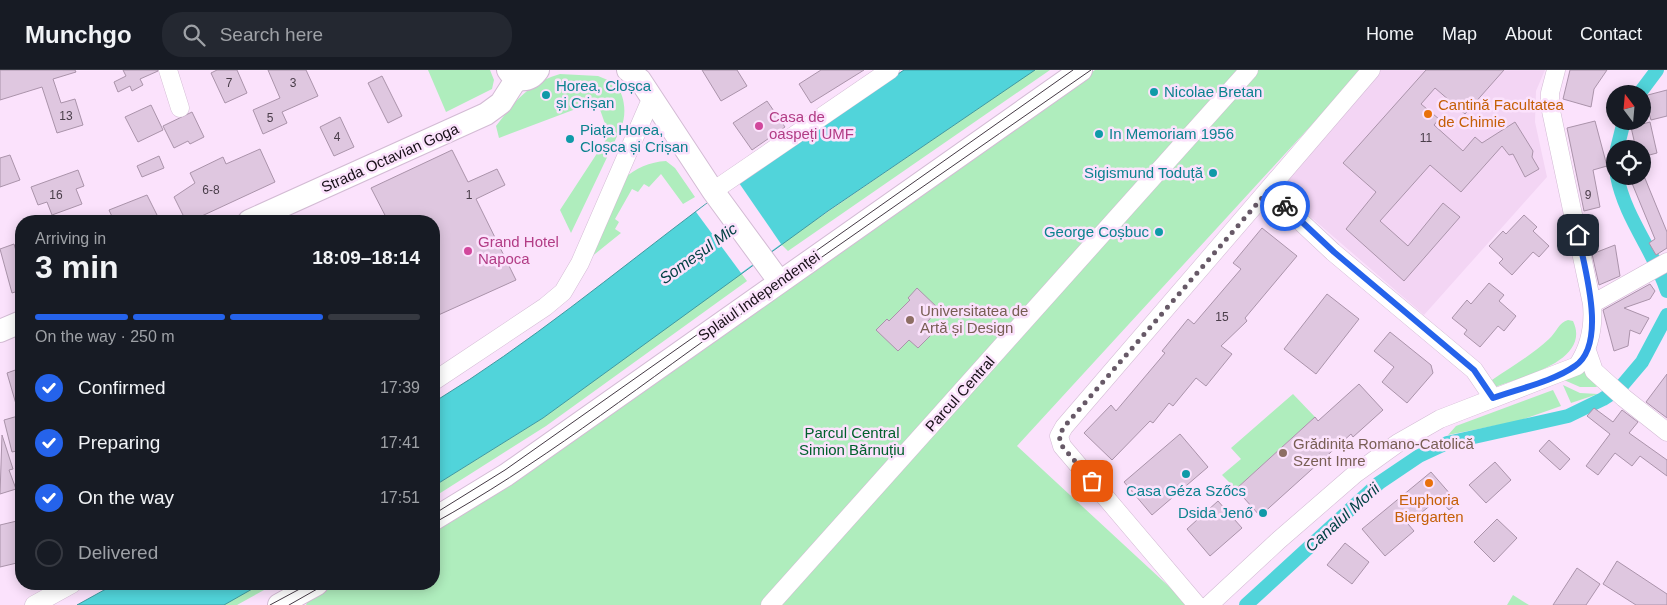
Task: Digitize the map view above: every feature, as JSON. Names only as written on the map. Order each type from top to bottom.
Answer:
[{"type":"main road","points":[[512,74],[530,78],[538,70]]},
{"type":"main road","points":[[628,70],[640,80],[716,195],[779,281]]},
{"type":"main road","name":"Splaiul Independenței","points":[[440,515],[506,475],[1081,70]]},
{"type":"main road","name":"Strada Octavian Goga","points":[[262,215],[486,114],[501,103],[512,74]]},
{"type":"main road","points":[[0,331],[15,325]]},
{"type":"main road","points":[[279,605],[306,590]]},
{"type":"street","points":[[168,70],[180,108]]},
{"type":"street","points":[[716,195],[752,162],[890,70]]},
{"type":"street","name":"Parcul Central","points":[[770,605],[1249,70]]},
{"type":"street","points":[[1197,605],[1062,446],[1059,436],[1064,427],[1371,70]]},
{"type":"street","points":[[1209,605],[1279,540],[1378,456],[1425,427],[1576,366],[1587,351],[1593,317],[1592,304],[1550,106],[1550,93],[1556,70]]},
{"type":"street","points":[[440,377],[521,323],[563,292],[580,263],[652,97]]},
{"type":"street","points":[[1268,191],[1334,252],[1474,370],[1493,398]]},
{"type":"street","points":[[1592,304],[1659,267]]},
{"type":"street","points":[[1587,351],[1594,371],[1667,432]]},
{"type":"street","points":[[34,605],[61,590]]},
{"type":"shaded area","points":[[1379,70],[1545,70],[1536,91],[1535,122],[1547,177],[1424,315],[1276,187]]},
{"type":"green space","points":[[428,70],[490,70],[494,80],[492,89],[446,112]]},
{"type":"green space","points":[[1034,70],[1050,70],[788,251],[781,244]]},
{"type":"green space","name":"Parcul Central Simion Bărnuțiu","points":[[1095,70],[1362,70],[1017,446],[1189,605],[306,605],[309,598],[322,590],[440,590],[440,522]]},
{"type":"green space","points":[[560,74],[598,76],[615,83],[621,93],[624,105],[624,117],[621,128],[571,233],[560,210],[609,135],[597,101],[499,138],[496,126],[516,101],[531,88]]},
{"type":"green space","points":[[666,161],[675,168],[695,197],[683,204],[661,174],[649,187],[644,184],[638,192],[632,189],[615,219],[619,222],[615,229],[621,233],[590,258],[624,179],[643,166]]},
{"type":"green space","points":[[741,273],[747,281],[546,426],[440,493],[440,482],[543,418]]},
{"type":"green space","points":[[1568,320],[1573,321],[1576,335],[1572,347],[1564,357],[1536,372],[1495,387],[1492,380],[1536,350],[1551,337],[1562,323]]},
{"type":"green space","points":[[1585,370],[1597,387],[1580,387],[1564,380]]},
{"type":"green space","points":[[1563,385],[1580,393],[1598,394],[1571,403]]},
{"type":"green space","points":[[1553,390],[1561,406],[1518,421],[1448,435],[1456,426]]},
{"type":"green space","points":[[1293,394],[1315,417],[1236,489],[1222,475],[1241,459],[1231,448]]},
{"type":"green space","points":[[201,590],[264,590],[237,605],[183,605]]},
{"type":"green space","points":[[1513,595],[1529,605],[1507,605]]},
{"type":"water","name":"Someșul Mic","points":[[904,70],[1035,70],[828,211],[543,418],[440,482],[440,398],[504,356],[703,206],[777,154]]},
{"type":"water","points":[[104,590],[250,590],[224,605],[77,605]]},
{"type":"pier","points":[[737,180],[781,244],[741,273],[696,212]]},
{"type":"building","points":[[0,70],[75,70],[76,72],[53,79],[61,103],[75,99],[83,125],[57,133],[42,87],[0,100]]},
{"type":"building","points":[[123,70],[158,71],[140,79],[143,85],[132,91],[130,86],[118,92],[114,82],[126,76]]},
{"type":"building","points":[[217,70],[237,70],[247,93],[225,103],[211,73]]},
{"type":"building","points":[[268,70],[306,70],[318,96],[282,112],[287,123],[263,134],[253,110],[280,98]]},
{"type":"building","points":[[702,70],[737,70],[747,86],[721,101]]},
{"type":"building","points":[[821,70],[864,70],[811,103],[799,84]]},
{"type":"building","points":[[1426,70],[1504,70],[1465,114],[1435,88],[1421,104],[1439,119],[1434,125],[1463,151],[1475,137],[1482,143],[1515,122],[1533,151],[1532,157],[1539,169],[1525,177],[1513,154],[1509,155],[1502,146],[1461,192],[1430,165],[1380,221],[1408,246],[1443,203],[1460,217],[1404,281],[1346,229],[1376,192],[1343,163]]},
{"type":"building","points":[[1570,70],[1607,70],[1594,89],[1591,107],[1563,99]]},
{"type":"building","points":[[382,76],[402,116],[388,123],[368,83]]},
{"type":"building","points":[[1667,90],[1667,116],[1651,120],[1651,94]]},
{"type":"building","name":"Casa de oaspeți UMF","points":[[767,101],[785,127],[752,150],[733,123]]},
{"type":"building","points":[[151,105],[163,130],[138,142],[125,117]]},
{"type":"building","points":[[192,112],[204,137],[190,144],[188,141],[174,148],[163,126]]},
{"type":"building","points":[[340,117],[354,147],[334,156],[320,127]]},
{"type":"building","points":[[1595,121],[1606,162],[1606,166],[1593,170],[1600,207],[1584,211],[1567,128]]},
{"type":"building","points":[[1651,126],[1657,153],[1651,155],[1651,140],[1634,140],[1632,130],[1651,130]]},
{"type":"building","points":[[260,149],[275,182],[204,215],[183,215],[174,197],[195,183],[190,173],[223,157],[226,164]]},
{"type":"building","name":"Grand Hotel Napoca","points":[[452,150],[468,182],[497,169],[505,185],[476,199],[516,280],[440,314],[440,215],[385,215],[371,188]]},
{"type":"building","points":[[10,155],[20,180],[0,187],[0,158]]},
{"type":"building","points":[[159,156],[164,168],[142,177],[137,166]]},
{"type":"building","points":[[78,170],[84,186],[76,189],[82,204],[52,215],[47,202],[38,205],[31,187]]},
{"type":"building","points":[[1633,185],[1648,185],[1667,232],[1667,248],[1656,255],[1649,243],[1655,239]]},
{"type":"building","points":[[147,195],[157,215],[111,215],[109,210]]},
{"type":"building","points":[[1524,215],[1537,227],[1533,231],[1549,246],[1539,257],[1533,252],[1512,275],[1499,263],[1503,259],[1489,246],[1503,231],[1506,234]]},
{"type":"building","points":[[1262,228],[1297,256],[1245,318],[1247,321],[1221,346],[1232,354],[1206,386],[1196,378],[1173,406],[1169,403],[1153,423],[1150,421],[1112,460],[1084,433],[1111,405],[1116,411],[1165,353],[1162,351],[1188,319],[1194,324],[1241,269],[1233,263]]},
{"type":"building","points":[[14,244],[15,247],[15,292],[12,293],[0,249]]},
{"type":"building","points":[[1615,245],[1620,276],[1599,285],[1592,254]]},
{"type":"building","points":[[1489,283],[1504,295],[1499,301],[1516,316],[1504,331],[1498,326],[1480,347],[1464,334],[1467,330],[1452,318],[1467,300],[1471,304]]},
{"type":"building","points":[[1650,284],[1655,291],[1650,299],[1624,308],[1649,318],[1640,334],[1630,330],[1628,346],[1614,351],[1603,310]]},
{"type":"building","name":"Universitatea de Artă și Design","points":[[917,288],[939,309],[927,322],[936,330],[918,348],[909,340],[898,351],[876,330],[887,319],[889,321],[910,300],[908,298]]},
{"type":"building","points":[[1327,294],[1359,319],[1316,374],[1284,349]]},
{"type":"building","points":[[1390,332],[1431,365],[1433,373],[1407,403],[1382,382],[1394,367],[1374,351]]},
{"type":"building","points":[[15,370],[15,401],[7,373]]},
{"type":"building","points":[[1667,374],[1667,418],[1646,402]]},
{"type":"building","points":[[1359,384],[1383,410],[1353,437],[1351,434],[1260,516],[1236,489],[1315,417],[1318,421]]},
{"type":"building","points":[[1594,408],[1613,422],[1622,410],[1638,422],[1629,433],[1667,460],[1667,476],[1640,456],[1632,466],[1615,453],[1598,475],[1586,466],[1610,434],[1587,416]]},
{"type":"building","points":[[15,417],[15,451],[12,452],[4,420]]},
{"type":"building","name":"Casa Géza Szőcs","points":[[1180,434],[1208,467],[1152,515],[1124,482]]},
{"type":"building","points":[[2,435],[13,469],[9,470],[15,489],[0,494]]},
{"type":"building","points":[[1549,440],[1570,459],[1560,470],[1539,451]]},
{"type":"building","points":[[1495,462],[1511,480],[1486,503],[1469,485]]},
{"type":"building","points":[[1431,472],[1458,503],[1449,510],[1439,498],[1408,524],[1414,531],[1385,556],[1362,529]]},
{"type":"building","points":[[1218,501],[1242,528],[1210,556],[1187,529]]},
{"type":"building","points":[[1497,519],[1517,538],[1494,562],[1474,542]]},
{"type":"building","points":[[15,521],[15,563],[0,567],[0,525]]},
{"type":"building","points":[[1345,543],[1369,562],[1352,584],[1327,565]]},
{"type":"building","points":[[1617,561],[1667,594],[1667,605],[1636,605],[1603,584]]},
{"type":"building","points":[[1577,568],[1600,584],[1586,605],[1553,605]]},
{"type":"waterway","name":"Canalul Morii","points":[[1646,85],[1657,70]]},
{"type":"waterway","name":"Canalul Morii","points":[[1619,140],[1622,130]]},
{"type":"waterway","name":"Canalul Morii","points":[[1619,185],[1626,206],[1655,262],[1667,291]]},
{"type":"waterway","name":"Canalul Morii","points":[[1246,605],[1379,483],[1419,456],[1447,443],[1568,416],[1603,399],[1620,388],[1642,362],[1667,315]]},
{"type":"tram line","points":[[440,510],[505,470],[1073,70]]},
{"type":"tram line","points":[[440,520],[510,478],[583,428],[816,261],[1091,70]]},
{"type":"tram line","points":[[270,605],[298,590]]},
{"type":"tram line","points":[[289,605],[315,590]]},
{"type":"way so far","points":[[1092,481],[1062,446],[1059,436],[1064,427],[1268,191],[1285,206]]},
{"type":"place","name":"Nicolae Bretan","points":[[1154,92]]},
{"type":"place","name":"Horea, Cloșca și Crișan","points":[[546,95]]},
{"type":"place","name":"Cantină Facultatea de Chimie","points":[[1428,114]]},
{"type":"place","name":"Casa de oaspeți UMF","points":[[759,126]]},
{"type":"place","name":"In Memoriam 1956","points":[[1099,134]]},
{"type":"place","name":"Piața Horea, Cloșca și Crișan","points":[[570,139]]},
{"type":"place","name":"Sigismund Toduță","points":[[1213,173]]},
{"type":"place","name":"George Coșbuc","points":[[1159,232]]},
{"type":"place","name":"Grand Hotel Napoca","points":[[468,251]]},
{"type":"place","name":"Universitatea de Artă și Design","points":[[910,320]]},
{"type":"place","name":"Grădinița Romano-Catolică Szent Imre","points":[[1283,453]]},
{"type":"place","name":"Casa Géza Szőcs","points":[[1186,474]]},
{"type":"place","name":"Euphoria Biergarten","points":[[1429,483]]},
{"type":"place","name":"Dsida Jenő","points":[[1263,513]]},
{"type":"route","points":[[1285,206],[1334,252],[1459,356],[1474,370],[1493,398],[1556,376],[1576,366],[1587,351],[1593,317],[1592,304],[1578,235]]}]
